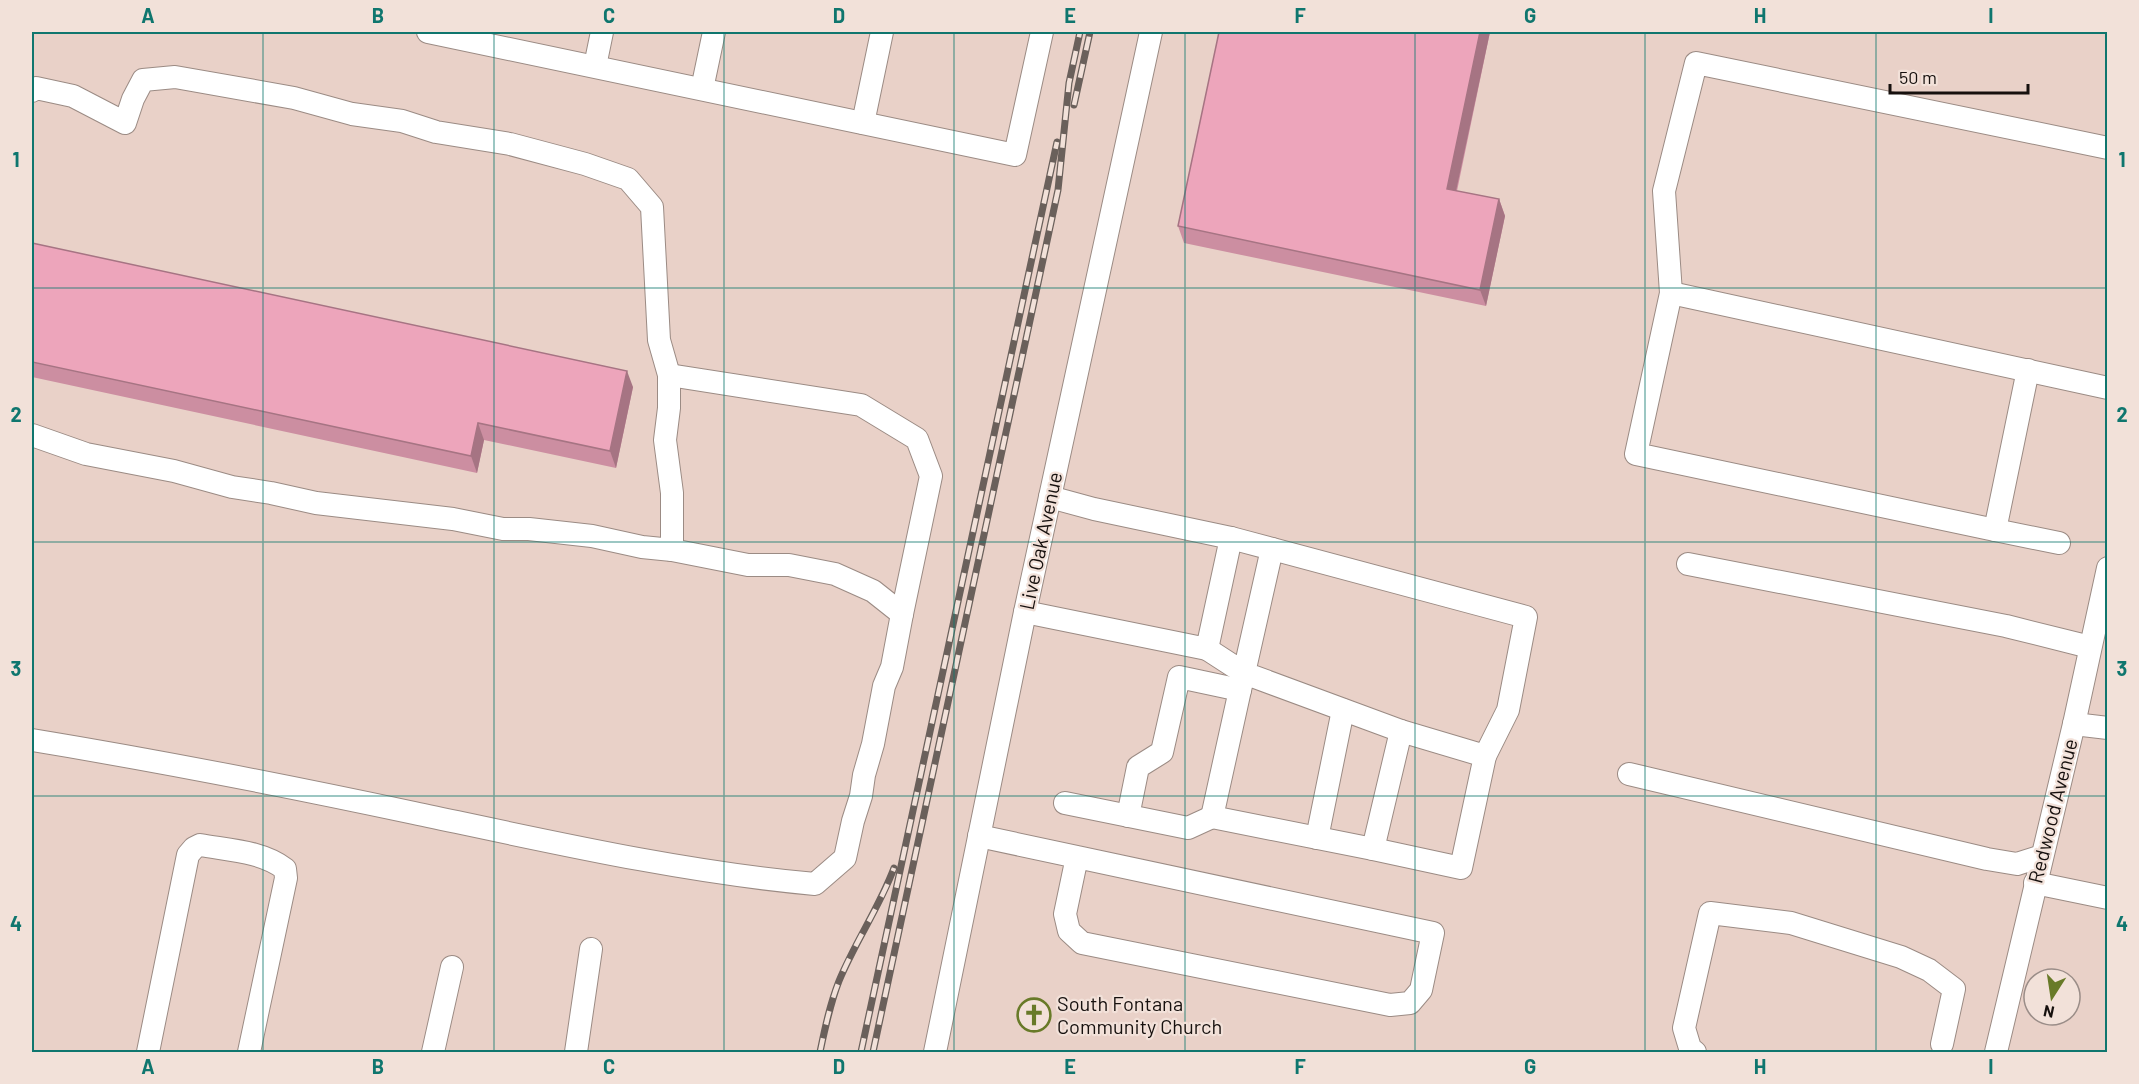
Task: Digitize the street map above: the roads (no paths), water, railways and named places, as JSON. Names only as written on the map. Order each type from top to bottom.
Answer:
[{"type":"street","points":[[429,32],[1015,155],[1042,32]]},
{"type":"street","points":[[595,66],[602,32]]},
{"type":"street","points":[[702,89],[714,32]]},
{"type":"street","points":[[863,123],[882,32]]},
{"type":"street","name":"Live Oak Avenue","points":[[935,1053],[1025,612],[1151,32]]},
{"type":"street","points":[[2059,543],[1636,453],[1671,293],[1664,190],[1696,63],[2108,148]]},
{"type":"street","points":[[32,91],[36,88],[73,96],[125,123],[133,99],[144,80],[175,77],[294,98],[352,114],[402,121],[436,132],[510,144],[585,164],[628,179],[652,207],[658,330],[669,375],[669,408],[665,440],[672,494],[672,550]]},
{"type":"street","points":[[1671,293],[2108,388]]},
{"type":"street","points":[[1995,530],[2028,370]]},
{"type":"street","points":[[32,740],[183,767],[642,859],[773,880],[816,884],[845,858],[885,686],[892,667],[931,476],[917,439],[861,405],[669,375]]},
{"type":"street","points":[[32,435],[86,454],[174,471],[232,487],[316,503],[453,519],[503,529],[529,529],[592,536],[748,565],[789,565],[835,574],[873,591],[902,614]]},
{"type":"street","points":[[1050,497],[1231,538],[1527,617],[1508,710],[1485,756],[1461,868],[1212,817],[1188,828],[1065,803]]},
{"type":"street","points":[[1206,648],[1231,538]]},
{"type":"street","points":[[1212,817],[1272,549]]},
{"type":"street","points":[[1688,564],[2006,626],[2090,646]]},
{"type":"street","name":"Redwood Avenue","points":[[1996,1053],[2106,579]]},
{"type":"street","points":[[1025,612],[1206,648],[1242,682]]},
{"type":"street","points":[[1128,816],[1137,767],[1162,752],[1179,677],[1242,682],[1343,710],[1401,731],[1485,756]]},
{"type":"street","points":[[1317,838],[1343,710]]},
{"type":"street","points":[[2074,724],[2108,728]]},
{"type":"street","points":[[1373,849],[1401,731]]},
{"type":"street","points":[[1629,774],[1987,859],[2017,864],[2042,856]]},
{"type":"street","points":[[980,836],[1433,933],[1421,990],[1410,1003],[1390,1005],[1082,943],[1069,931],[1065,914],[1077,857]]},
{"type":"street","points":[[148,1053],[188,855],[200,845],[256,855],[285,869],[286,878],[249,1053]]},
{"type":"street","points":[[2035,883],[2108,898]]},
{"type":"street","points":[[1695,1053],[1689,1048],[1684,1028],[1710,913],[1791,923],[1901,957],[1929,970],[1954,989],[1942,1044]]},
{"type":"street","points":[[576,1053],[591,949]]},
{"type":"street","points":[[433,1053],[452,967]]},
{"type":"railway","points":[[873,1052],[1058,190],[1069,83],[1080,32]]},
{"type":"railway","points":[[1074,105],[1090,32]]},
{"type":"railway","points":[[861,1052],[1057,142]]},
{"type":"railway","points":[[820,1052],[830,1007],[839,981],[894,868]]},
{"type":"place","name":"South Fontana Community Church","points":[[1034,1015]]}]
